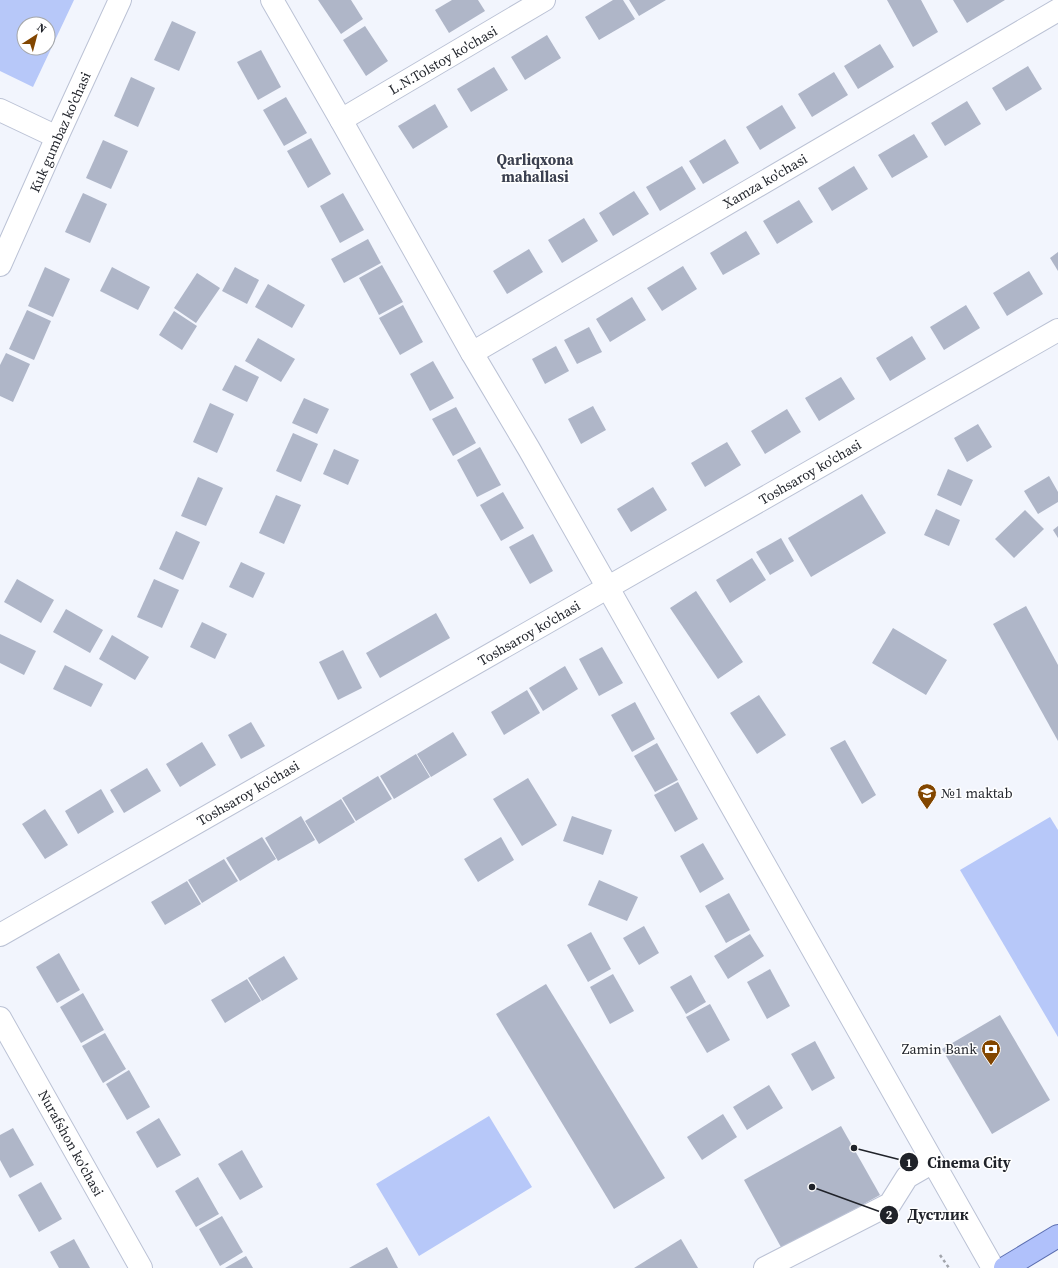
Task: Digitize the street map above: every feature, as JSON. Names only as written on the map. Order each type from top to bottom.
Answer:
[{"type":"main road","points":[[1005,1268],[1058,1236]]},
{"type":"street","name":"Kuk gumbaz ko'chasi","points":[[0,265],[120,0]]},
{"type":"street","points":[[272,0],[472,352],[529,449],[993,1268]]},
{"type":"street","name":"L.N.Tolstoy ko'chasi","points":[[341,120],[544,0]]},
{"type":"street","name":"Xamza ko'chasi","points":[[472,352],[1058,10]]},
{"type":"street","points":[[0,110],[57,138]]},
{"type":"street","name":"Toshsaroy ko'chasi","points":[[0,935],[1058,330]]},
{"type":"street","name":"Nurafshon ko'chasi","points":[[0,1018],[141,1268]]},
{"type":"street","points":[[765,1268],[890,1204],[907,1177],[933,1162]]},
{"type":"path","points":[[940,1255],[949,1268]]},
{"type":"shaded area","points":[[0,0],[74,0],[56,38],[56,16],[16,16],[16,56],[48,56],[33,87],[0,71]]},
{"type":"shaded area","points":[[1050,817],[1058,830],[1058,1037],[960,870]]},
{"type":"shaded area","points":[[489,1116],[532,1187],[419,1256],[376,1184]]},
{"type":"building","points":[[318,0],[351,0],[363,19],[341,34]]},
{"type":"building","points":[[452,0],[478,0],[485,11],[449,33],[435,10]]},
{"type":"building","points":[[613,0],[623,0],[635,19],[599,40],[585,17]]},
{"type":"building","points":[[629,0],[666,0],[639,16]]},
{"type":"building","points":[[887,0],[921,0],[938,32],[913,47]]},
{"type":"building","points":[[953,0],[1005,0],[967,23]]},
{"type":"building","points":[[172,21],[196,32],[179,71],[154,60]]},
{"type":"building","points":[[365,26],[388,61],[366,76],[343,40]]},
{"type":"building","points":[[547,35],[561,58],[525,80],[511,57]]},
{"type":"building","points":[[880,44],[894,67],[858,89],[844,66]]},
{"type":"building","points":[[261,50],[281,87],[258,100],[237,62]]},
{"type":"building","points":[[1028,66],[1042,89],[1006,111],[992,88]]},
{"type":"building","points":[[494,67],[508,90],[471,112],[457,89]]},
{"type":"building","points":[[834,72],[848,95],[812,117],[798,94]]},
{"type":"building","points":[[131,77],[155,88],[138,127],[114,116]]},
{"type":"building","points":[[286,97],[307,133],[284,146],[263,110]]},
{"type":"building","points":[[967,101],[981,124],[945,146],[931,123]]},
{"type":"building","points":[[435,104],[448,127],[413,149],[398,126]]},
{"type":"building","points":[[782,105],[796,128],[760,150],[746,127]]},
{"type":"building","points":[[914,134],[928,157],[892,178],[878,155]]},
{"type":"building","points":[[311,138],[331,174],[308,188],[287,151]]},
{"type":"building","points":[[725,139],[739,163],[703,184],[689,161]]},
{"type":"building","points":[[103,140],[128,151],[111,189],[86,178]]},
{"type":"building","points":[[682,166],[696,189],[660,211],[646,187]]},
{"type":"building","points":[[854,166],[868,189],[832,211],[818,188]]},
{"type":"building","points":[[634,191],[649,214],[613,236],[599,213]]},
{"type":"building","points":[[83,193],[107,204],[90,243],[65,232]]},
{"type":"building","points":[[343,193],[364,230],[340,243],[320,206]]},
{"type":"building","points":[[799,200],[813,222],[777,244],[763,221]]},
{"type":"building","points":[[584,218],[598,241],[562,263],[548,240]]},
{"type":"building","points":[[746,231],[760,254],[723,275],[710,253]]},
{"type":"building","points":[[368,239],[381,263],[344,283],[331,259]]},
{"type":"building","points":[[529,249],[543,272],[507,294],[493,271]]},
{"type":"building","points":[[1058,252],[1058,271],[1050,258]]},
{"type":"building","points":[[382,265],[403,302],[379,315],[359,278]]},
{"type":"building","points":[[683,266],[697,289],[662,311],[647,288]]},
{"type":"building","points":[[45,267],[70,279],[53,317],[28,306]]},
{"type":"building","points":[[112,267],[150,287],[138,310],[100,291]]},
{"type":"building","points":[[235,267],[259,280],[247,304],[222,291]]},
{"type":"building","points":[[1029,271],[1043,294],[1007,316],[993,293]]},
{"type":"building","points":[[197,273],[220,288],[196,323],[174,308]]},
{"type":"building","points":[[268,284],[305,305],[292,328],[255,307]]},
{"type":"building","points":[[632,297],[646,320],[610,342],[596,319]]},
{"type":"building","points":[[403,305],[423,342],[400,355],[379,318]]},
{"type":"building","points":[[966,305],[980,328],[944,350],[930,327]]},
{"type":"building","points":[[27,310],[51,321],[34,360],[9,349]]},
{"type":"building","points":[[174,311],[197,326],[182,350],[159,335]]},
{"type":"building","points":[[589,327],[602,352],[577,364],[564,340]]},
{"type":"building","points":[[912,336],[926,359],[890,381],[876,358]]},
{"type":"building","points":[[258,338],[295,359],[281,382],[245,361]]},
{"type":"building","points":[[556,346],[569,371],[545,384],[532,359]]},
{"type":"building","points":[[6,353],[30,364],[13,402],[0,396],[0,365]]},
{"type":"building","points":[[433,361],[454,398],[430,411],[410,374]]},
{"type":"building","points":[[235,365],[259,377],[247,402],[222,390]]},
{"type":"building","points":[[841,377],[855,399],[819,421],[805,398]]},
{"type":"building","points":[[304,398],[329,409],[317,434],[292,423]]},
{"type":"building","points":[[210,403],[234,414],[217,453],[193,442]]},
{"type":"building","points":[[593,406],[606,430],[581,444],[568,419]]},
{"type":"building","points":[[456,407],[476,443],[453,456],[432,419]]},
{"type":"building","points":[[787,409],[801,432],[765,454],[751,431]]},
{"type":"building","points":[[978,424],[992,447],[967,462],[954,438]]},
{"type":"building","points":[[293,433],[318,444],[301,482],[276,471]]},
{"type":"building","points":[[727,442],[741,465],[705,487],[691,463]]},
{"type":"building","points":[[480,447],[501,485],[477,497],[457,460]]},
{"type":"building","points":[[334,449],[359,460],[348,485],[323,474]]},
{"type":"building","points":[[948,469],[973,480],[961,506],[937,495]]},
{"type":"building","points":[[1049,476],[1058,492],[1058,502],[1038,514],[1024,491]]},
{"type":"building","points":[[198,477],[223,488],[206,526],[181,516]]},
{"type":"building","points":[[653,487],[667,510],[631,532],[617,509]]},
{"type":"building","points":[[503,492],[524,528],[501,541],[480,505]]},
{"type":"building","points":[[862,494],[886,533],[811,577],[788,538]]},
{"type":"building","points":[[276,495],[301,505],[284,544],[259,533]]},
{"type":"building","points":[[936,509],[960,520],[949,546],[924,535]]},
{"type":"building","points":[[1025,510],[1044,529],[1014,558],[995,539]]},
{"type":"building","points":[[1058,526],[1058,538],[1053,530]]},
{"type":"building","points":[[176,531],[200,542],[183,580],[159,569]]},
{"type":"building","points":[[533,534],[553,571],[530,584],[509,547]]},
{"type":"building","points":[[781,538],[794,561],[770,575],[756,552]]},
{"type":"building","points":[[752,558],[766,580],[730,603],[716,580]]},
{"type":"building","points":[[241,562],[265,573],[253,598],[229,587]]},
{"type":"building","points":[[17,579],[54,600],[41,623],[4,602]]},
{"type":"building","points":[[154,579],[179,590],[162,628],[137,617]]},
{"type":"building","points":[[696,591],[743,662],[718,679],[670,608]]},
{"type":"building","points":[[1026,606],[1058,665],[1058,741],[993,624]]},
{"type":"building","points":[[66,609],[103,630],[90,653],[53,632]]},
{"type":"building","points":[[436,613],[450,638],[380,678],[366,653]]},
{"type":"building","points":[[202,622],[227,634],[215,659],[190,647]]},
{"type":"building","points":[[893,628],[947,660],[926,695],[872,663]]},
{"type":"building","points":[[0,634],[36,651],[24,675],[0,663]]},
{"type":"building","points":[[112,635],[149,657],[135,680],[99,659]]},
{"type":"building","points":[[602,647],[623,683],[599,696],[579,659]]},
{"type":"building","points":[[343,650],[362,688],[338,700],[319,662]]},
{"type":"building","points":[[65,665],[103,684],[91,707],[53,689]]},
{"type":"building","points":[[565,666],[578,689],[543,711],[529,688]]},
{"type":"building","points":[[527,690],[540,713],[504,735],[491,712]]},
{"type":"building","points":[[759,695],[786,735],[757,754],[730,713]]},
{"type":"building","points":[[635,702],[655,739],[632,752],[611,715]]},
{"type":"building","points":[[251,722],[265,746],[241,759],[228,735]]},
{"type":"building","points":[[453,732],[467,755],[431,777],[417,754]]},
{"type":"building","points":[[845,740],[876,795],[862,804],[830,748]]},
{"type":"building","points":[[202,742],[216,765],[180,787],[166,764]]},
{"type":"building","points":[[657,743],[678,780],[655,792],[634,756]]},
{"type":"building","points":[[416,754],[430,777],[394,799],[380,776]]},
{"type":"building","points":[[147,768],[161,791],[124,813],[110,790]]},
{"type":"building","points":[[378,776],[392,799],[356,821],[342,798]]},
{"type":"building","points":[[528,778],[557,825],[522,846],[493,799]]},
{"type":"building","points":[[678,782],[698,819],[675,832],[654,795]]},
{"type":"building","points":[[101,789],[114,812],[78,834],[65,811]]},
{"type":"building","points":[[341,799],[355,822],[319,844],[305,821]]},
{"type":"building","points":[[45,809],[68,845],[45,859],[22,824]]},
{"type":"building","points":[[301,816],[315,840],[278,861],[265,838]]},
{"type":"building","points":[[572,816],[612,830],[603,855],[563,841]]},
{"type":"building","points":[[262,837],[276,859],[240,881],[226,858]]},
{"type":"building","points":[[501,837],[514,860],[478,882],[464,859]]},
{"type":"building","points":[[703,843],[724,879],[700,893],[680,856]]},
{"type":"building","points":[[224,859],[238,881],[202,903],[188,880]]},
{"type":"building","points":[[599,880],[638,897],[627,921],[588,905]]},
{"type":"building","points":[[187,881],[201,904],[165,925],[151,902]]},
{"type":"building","points":[[729,893],[750,930],[726,943],[705,906]]},
{"type":"building","points":[[644,926],[659,953],[639,965],[623,938]]},
{"type":"building","points":[[591,932],[611,969],[588,982],[567,945]]},
{"type":"building","points":[[750,934],[764,956],[728,979],[714,956]]},
{"type":"building","points":[[59,953],[80,990],[57,1003],[36,967]]},
{"type":"building","points":[[284,956],[298,979],[262,1001],[248,978]]},
{"type":"building","points":[[770,969],[790,1006],[767,1019],[747,982]]},
{"type":"building","points":[[613,974],[634,1011],[610,1024],[590,987]]},
{"type":"building","points":[[691,975],[706,1002],[686,1014],[670,987]]},
{"type":"building","points":[[247,979],[261,1001],[225,1023],[211,1000]]},
{"type":"building","points":[[546,984],[665,1178],[614,1209],[496,1014]]},
{"type":"building","points":[[83,993],[104,1030],[81,1043],[60,1007]]},
{"type":"building","points":[[710,1004],[730,1040],[707,1053],[686,1017]]},
{"type":"building","name":"Zamin Bank","points":[[1000,1015],[1050,1100],[992,1134],[942,1049]]},
{"type":"building","points":[[105,1033],[126,1069],[103,1083],[82,1046]]},
{"type":"building","points":[[815,1041],[835,1078],[812,1091],[791,1054]]},
{"type":"building","points":[[129,1070],[150,1107],[127,1120],[106,1084]]},
{"type":"building","points":[[769,1085],[783,1108],[747,1130],[733,1107]]},
{"type":"building","points":[[723,1114],[737,1137],[702,1160],[687,1137]]},
{"type":"building","points":[[159,1118],[181,1155],[157,1168],[136,1132]]},
{"type":"building","points":[[841,1126],[880,1195],[782,1249],[744,1180]]},
{"type":"building","points":[[13,1128],[34,1165],[10,1178],[0,1160],[0,1135]]},
{"type":"building","points":[[242,1150],[263,1187],[240,1200],[218,1164]]},
{"type":"building","points":[[198,1177],[219,1214],[196,1227],[175,1191]]},
{"type":"building","points":[[41,1182],[62,1219],[39,1232],[18,1195]]},
{"type":"building","points":[[222,1216],[243,1252],[220,1266],[199,1229]]},
{"type":"building","points":[[74,1239],[90,1268],[59,1268],[50,1252]]},
{"type":"building","points":[[681,1239],[698,1268],[634,1268]]},
{"type":"building","points":[[387,1247],[398,1268],[349,1268]]},
{"type":"building","points":[[246,1256],[253,1268],[225,1268]]},
{"type":"place","name":"№1 maktab","points":[[927,810]]},
{"type":"place","name":"Zamin Bank","points":[[991,1066]]},
{"type":"place","name":"Cinema City","points":[[854,1148]]},
{"type":"place","name":"Дустлик","points":[[812,1187]]},
{"type":"district","name":"Qarliqxona mahallasi","points":[[535,168]]}]
